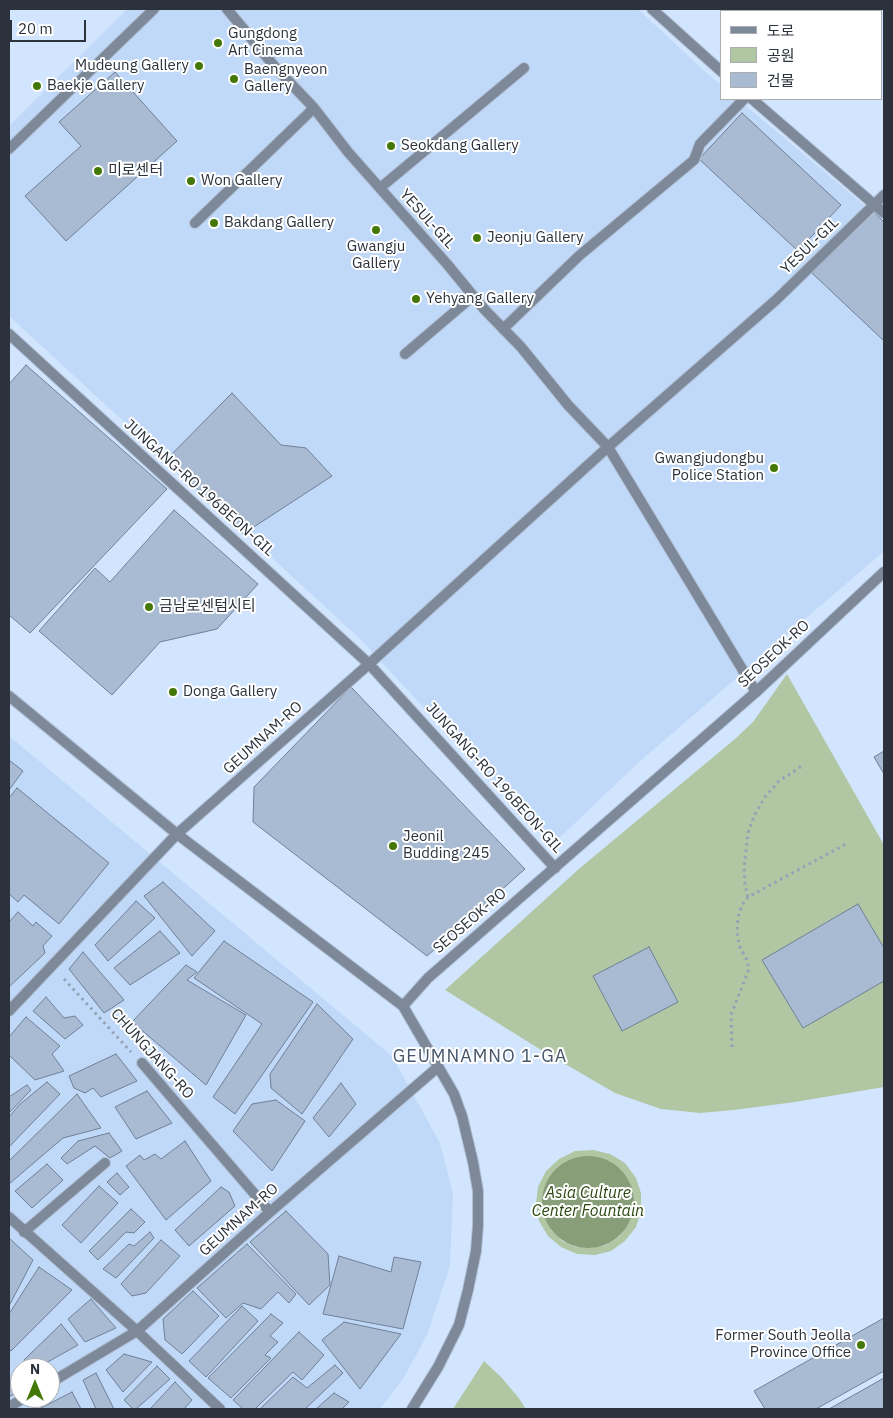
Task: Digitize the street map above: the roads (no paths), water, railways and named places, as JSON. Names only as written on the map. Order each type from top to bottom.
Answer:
[{"type":"street","points":[[9,149],[154,9]]},
{"type":"street","name":"YESUL-GIL","points":[[227,9],[314,108],[348,152],[503,329],[521,347],[568,405],[608,447],[756,692]]},
{"type":"street","points":[[652,9],[720,70]]},
{"type":"street","points":[[380,188],[524,68]]},
{"type":"street","points":[[503,329],[580,255],[694,160],[700,144],[743,100]]},
{"type":"street","points":[[753,100],[884,213]]},
{"type":"street","points":[[195,223],[314,108]]},
{"type":"street","name":"YESUL-GIL","points":[[608,447],[776,300],[884,195]]},
{"type":"street","points":[[405,354],[474,296]]},
{"type":"street","name":"JUNGANG-RO 196BEON-GIL","points":[[9,334],[369,664],[555,868]]},
{"type":"street","points":[[369,664],[608,447]]},
{"type":"street","name":"SEOSEOK-RO","points":[[403,1006],[428,978],[756,692],[884,572]]},
{"type":"street","name":"GEUMNAM-RO","points":[[9,1011],[177,834],[369,664]]},
{"type":"street","points":[[9,696],[177,834],[403,1006],[454,1094],[474,1162],[478,1191],[476,1251],[459,1325],[438,1367],[412,1409]]},
{"type":"street","name":"CHUNGJANG-RO","points":[[142,1063],[270,1212]]},
{"type":"street","name":"GEUMNAM-RO","points":[[60,1377],[138,1331],[270,1212],[438,1067]]},
{"type":"street","points":[[24,1232],[105,1163]]},
{"type":"street","points":[[9,1218],[138,1331],[220,1409]]},
{"type":"water","name":"Asia Culture Center Fountain","points":[[588,1156],[597,1157],[614,1164],[626,1176],[633,1193],[633,1211],[626,1228],[614,1240],[597,1247],[588,1248],[579,1247],[562,1240],[550,1228],[543,1211],[542,1202],[543,1193],[550,1176],[562,1164],[579,1157]]},
{"type":"place","name":"Gungdong Art Cinema","points":[[218,43]]},
{"type":"place","name":"Mudeung Gallery","points":[[199,66]]},
{"type":"place","name":"Baengnyeon Gallery","points":[[234,79]]},
{"type":"place","name":"Baekje Gallery","points":[[37,86]]},
{"type":"place","name":"Seokdang Gallery","points":[[391,146]]},
{"type":"place","name":"미로센터","points":[[98,171]]},
{"type":"place","name":"Won Gallery","points":[[191,181]]},
{"type":"place","name":"Bakdang Gallery","points":[[214,223]]},
{"type":"place","name":"Gwangju Gallery","points":[[376,230]]},
{"type":"place","name":"Jeonju Gallery","points":[[477,238]]},
{"type":"place","name":"Yehyang Gallery","points":[[416,299]]},
{"type":"place","name":"Gwangjudongbu Police Station","points":[[774,468]]},
{"type":"place","name":"금남로센텀시티","points":[[149,607]]},
{"type":"place","name":"Donga Gallery","points":[[173,692]]},
{"type":"place","name":"Jeonil Budding 245","points":[[393,846]]},
{"type":"place","name":"Former South Jeolla Province Office","points":[[861,1345]]},
{"type":"district","name":"GEUMNAMNO 1-GA","points":[[480,1057]]}]
